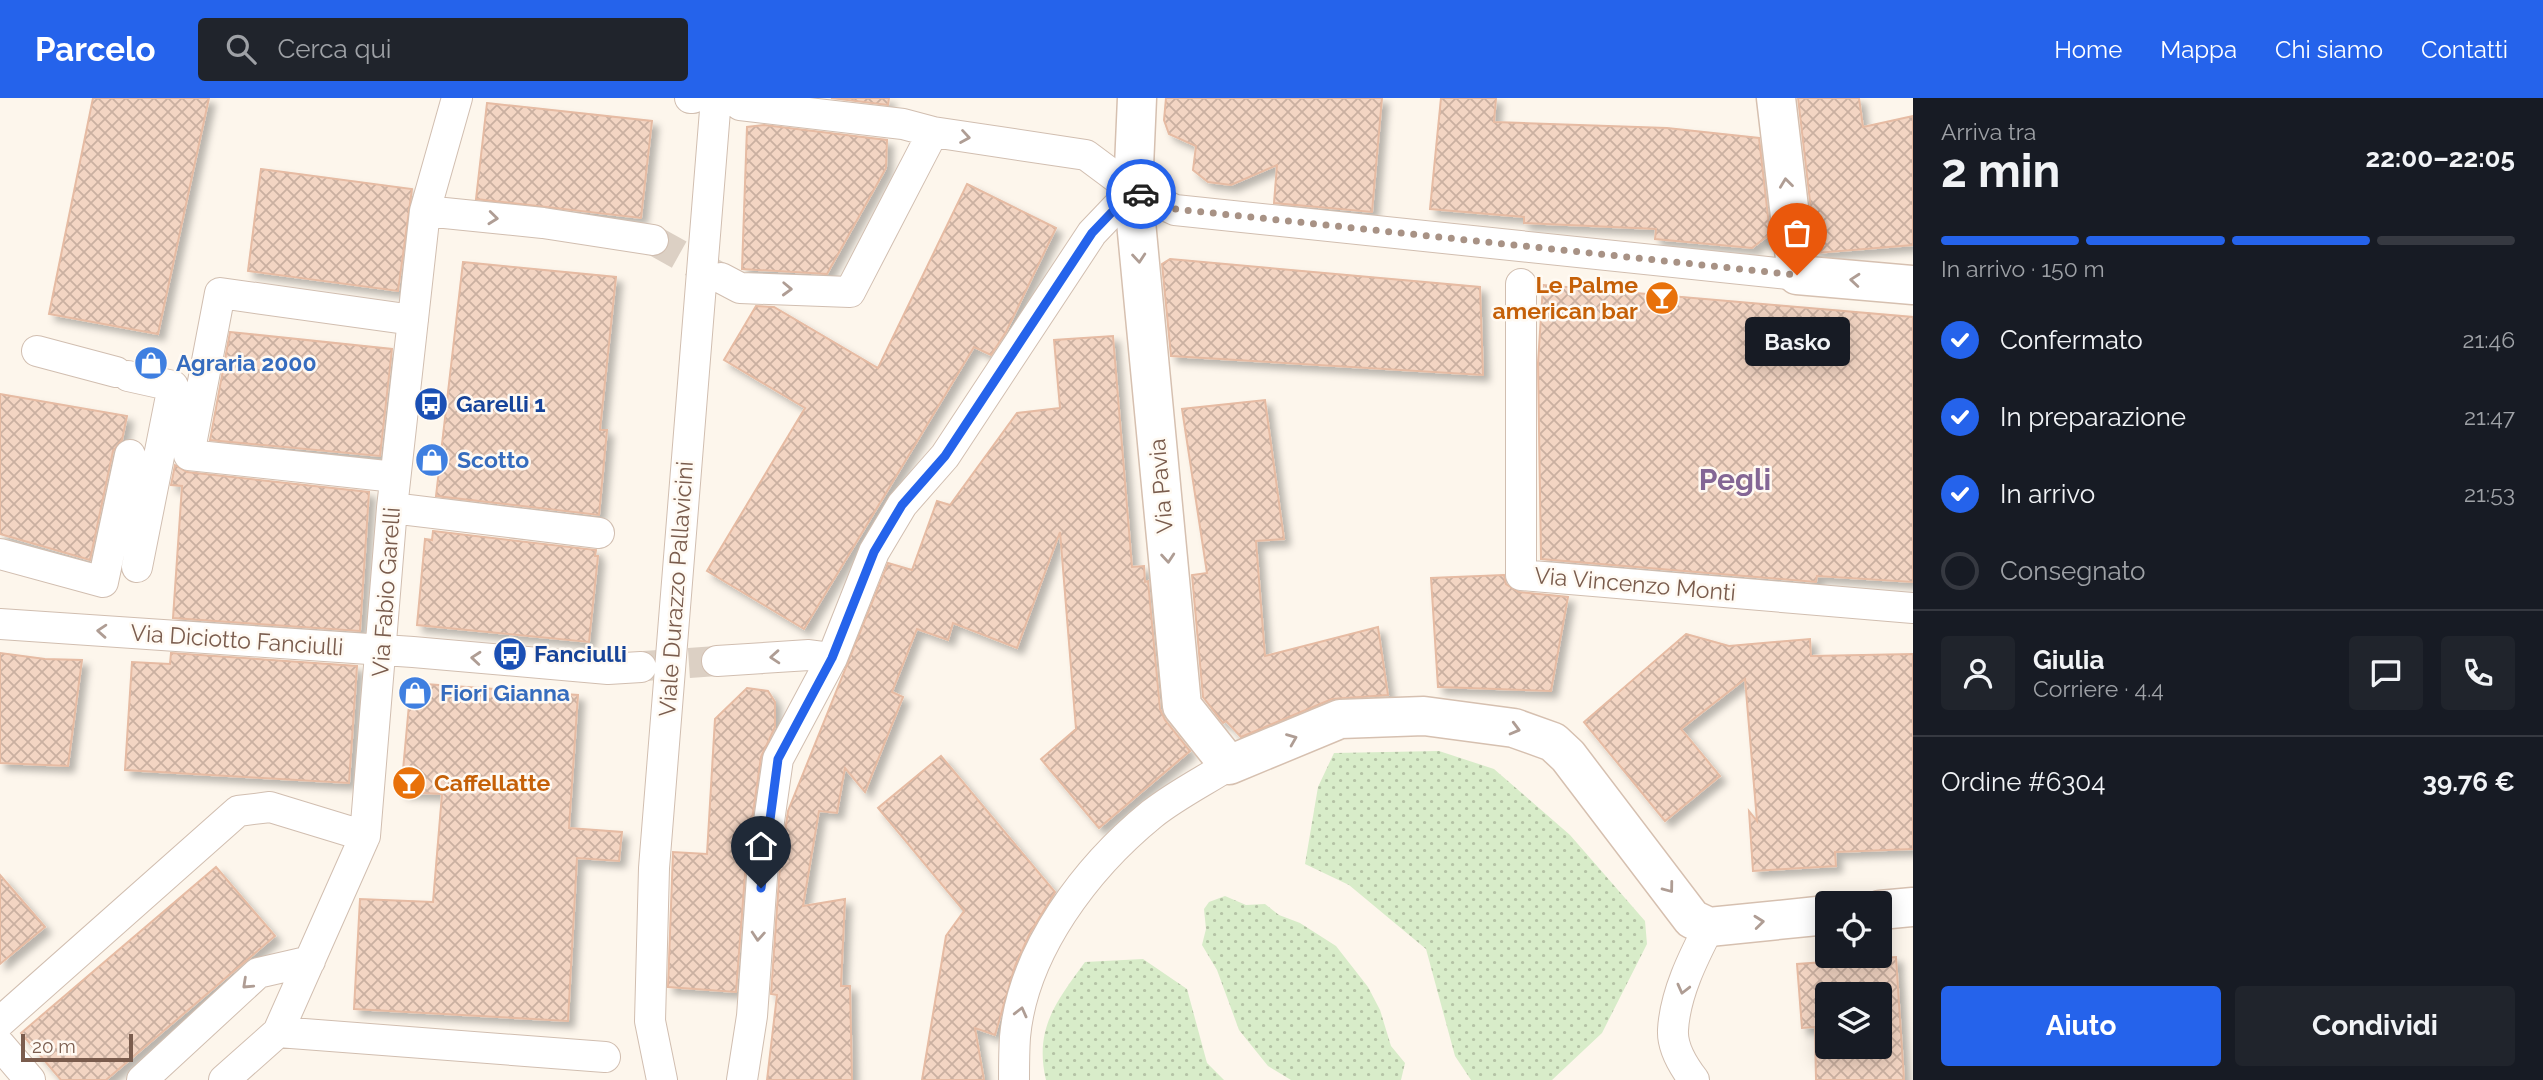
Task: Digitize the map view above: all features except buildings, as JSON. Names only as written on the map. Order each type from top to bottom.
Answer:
[{"type":"street","name":"Via Fabio Garelli","points":[[224,1080],[278,1031],[365,836],[383,650],[392,508],[425,211],[457,98]]},
{"type":"street","points":[[792,98],[798,101],[918,114],[933,132]]},
{"type":"street","name":"Via Pavia","points":[[1137,98],[1133,190],[1182,706],[1229,765]]},
{"type":"street","points":[[1776,98],[1797,275]]},
{"type":"street","points":[[728,101],[903,124],[933,132],[1086,155],[1133,190],[1175,209],[1913,285]]},
{"type":"street","name":"Viale Durazzo Pallavicini","points":[[662,1080],[650,1021],[654,868],[728,101]]},
{"type":"street","points":[[721,278],[740,288],[850,292],[933,132]]},
{"type":"street","points":[[742,1080],[752,1016],[763,863],[778,759],[832,658],[874,552],[902,505],[945,456],[1092,233],[1133,190]]},
{"type":"street","points":[[425,211],[543,223],[653,240]]},
{"type":"street","name":"Via Vincenzo Monti","points":[[1521,284],[1521,575],[1913,608]]},
{"type":"street","points":[[396,477],[190,455],[220,293],[413,320]]},
{"type":"street","points":[[37,351],[173,386],[137,567]]},
{"type":"street","points":[[0,554],[103,582],[130,455]]},
{"type":"street","points":[[392,508],[599,533]]},
{"type":"street","name":"Via Diciotto Fanciulli","points":[[0,624],[383,650],[608,669],[641,667]]},
{"type":"street","points":[[717,661],[808,655],[832,658]]},
{"type":"street","points":[[1014,1080],[1015,1036],[1029,979],[1047,940],[1069,905],[1113,848],[1155,812],[1229,765],[1340,719],[1424,716],[1514,728],[1553,742],[1568,757],[1701,923]]},
{"type":"street","points":[[0,1022],[238,811],[270,807],[365,836]]},
{"type":"street","points":[[1892,909],[1913,907]]},
{"type":"street","points":[[1701,923],[1815,916]]},
{"type":"street","points":[[1694,1080],[1681,1063],[1673,1032],[1701,923]]},
{"type":"street","points":[[142,1080],[258,973],[310,961]]},
{"type":"street","points":[[278,1031],[604,1058]]},
{"type":"street","points":[[0,1045],[30,1080]]},
{"type":"green space","points":[[1439,751],[1494,769],[1570,835],[1645,921],[1647,944],[1602,1033],[1552,1080],[1471,1080],[1455,1056],[1426,949],[1349,885],[1305,864],[1318,787],[1334,753]]},
{"type":"green space","points":[[1225,896],[1246,905],[1265,904],[1279,915],[1300,923],[1336,946],[1368,987],[1380,1010],[1391,1046],[1405,1063],[1401,1080],[1291,1080],[1268,1066],[1239,1030],[1217,970],[1202,945],[1206,929],[1204,909],[1209,902]]},
{"type":"green space","points":[[1143,959],[1187,989],[1207,1063],[1224,1080],[1046,1080],[1043,1062],[1045,1031],[1057,1003],[1085,962]]},
{"type":"tunnel","points":[[653,240],[721,278]]},
{"type":"tunnel","points":[[644,666],[717,661]]},
{"type":"way so far","points":[[1141,194],[1175,209],[1797,275]]},
{"type":"place","name":"Basko","points":[[1797,275]]},
{"type":"place","name":"Le Palme american bar","points":[[1662,298]]},
{"type":"place","name":"Agraria 2000","points":[[151,363]]},
{"type":"place","name":"Garelli 1","points":[[431,404]]},
{"type":"place","name":"Scotto","points":[[432,460]]},
{"type":"place","name":"Fanciulli","points":[[510,654]]},
{"type":"place","name":"Fiori Gianna","points":[[415,693]]},
{"type":"place","name":"Caffellatte","points":[[409,783]]},
{"type":"district","name":"Pegli","points":[[1735,480]]},
{"type":"route","points":[[761,888],[778,759],[832,658],[874,552],[902,505],[945,456],[1092,233],[1133,190],[1141,194]]}]
